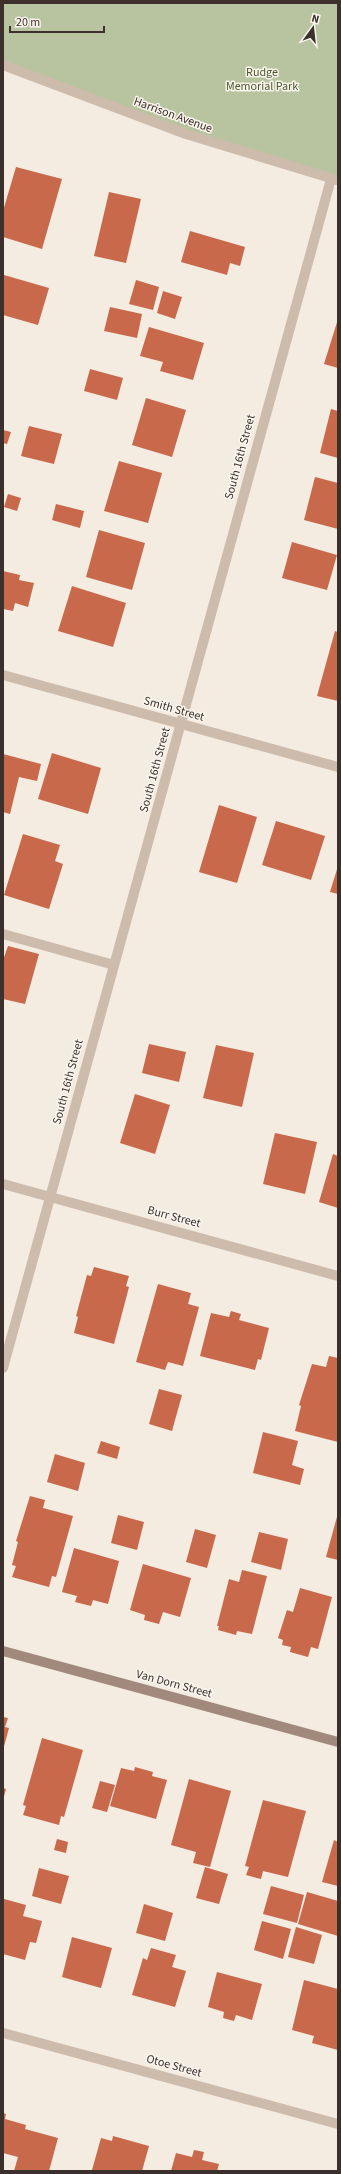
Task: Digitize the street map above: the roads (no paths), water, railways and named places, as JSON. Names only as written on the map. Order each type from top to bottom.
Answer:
[{"type":"main road","name":"Van Dorn Street","points":[[3,1651],[338,1742]]},
{"type":"street","name":"Harrison Avenue","points":[[3,65],[186,134],[335,180]]},
{"type":"street","name":"South 16th Street","points":[[3,1368],[181,724],[335,180]]},
{"type":"street","name":"Smith Street","points":[[3,675],[338,767]]},
{"type":"street","points":[[3,934],[114,965]]},
{"type":"street","name":"Burr Street","points":[[3,1184],[338,1276]]},
{"type":"street","name":"Otoe Street","points":[[3,2033],[338,2124]]},
{"type":"park label","name":"Rudge Memorial Park","points":[[262,79]]}]
